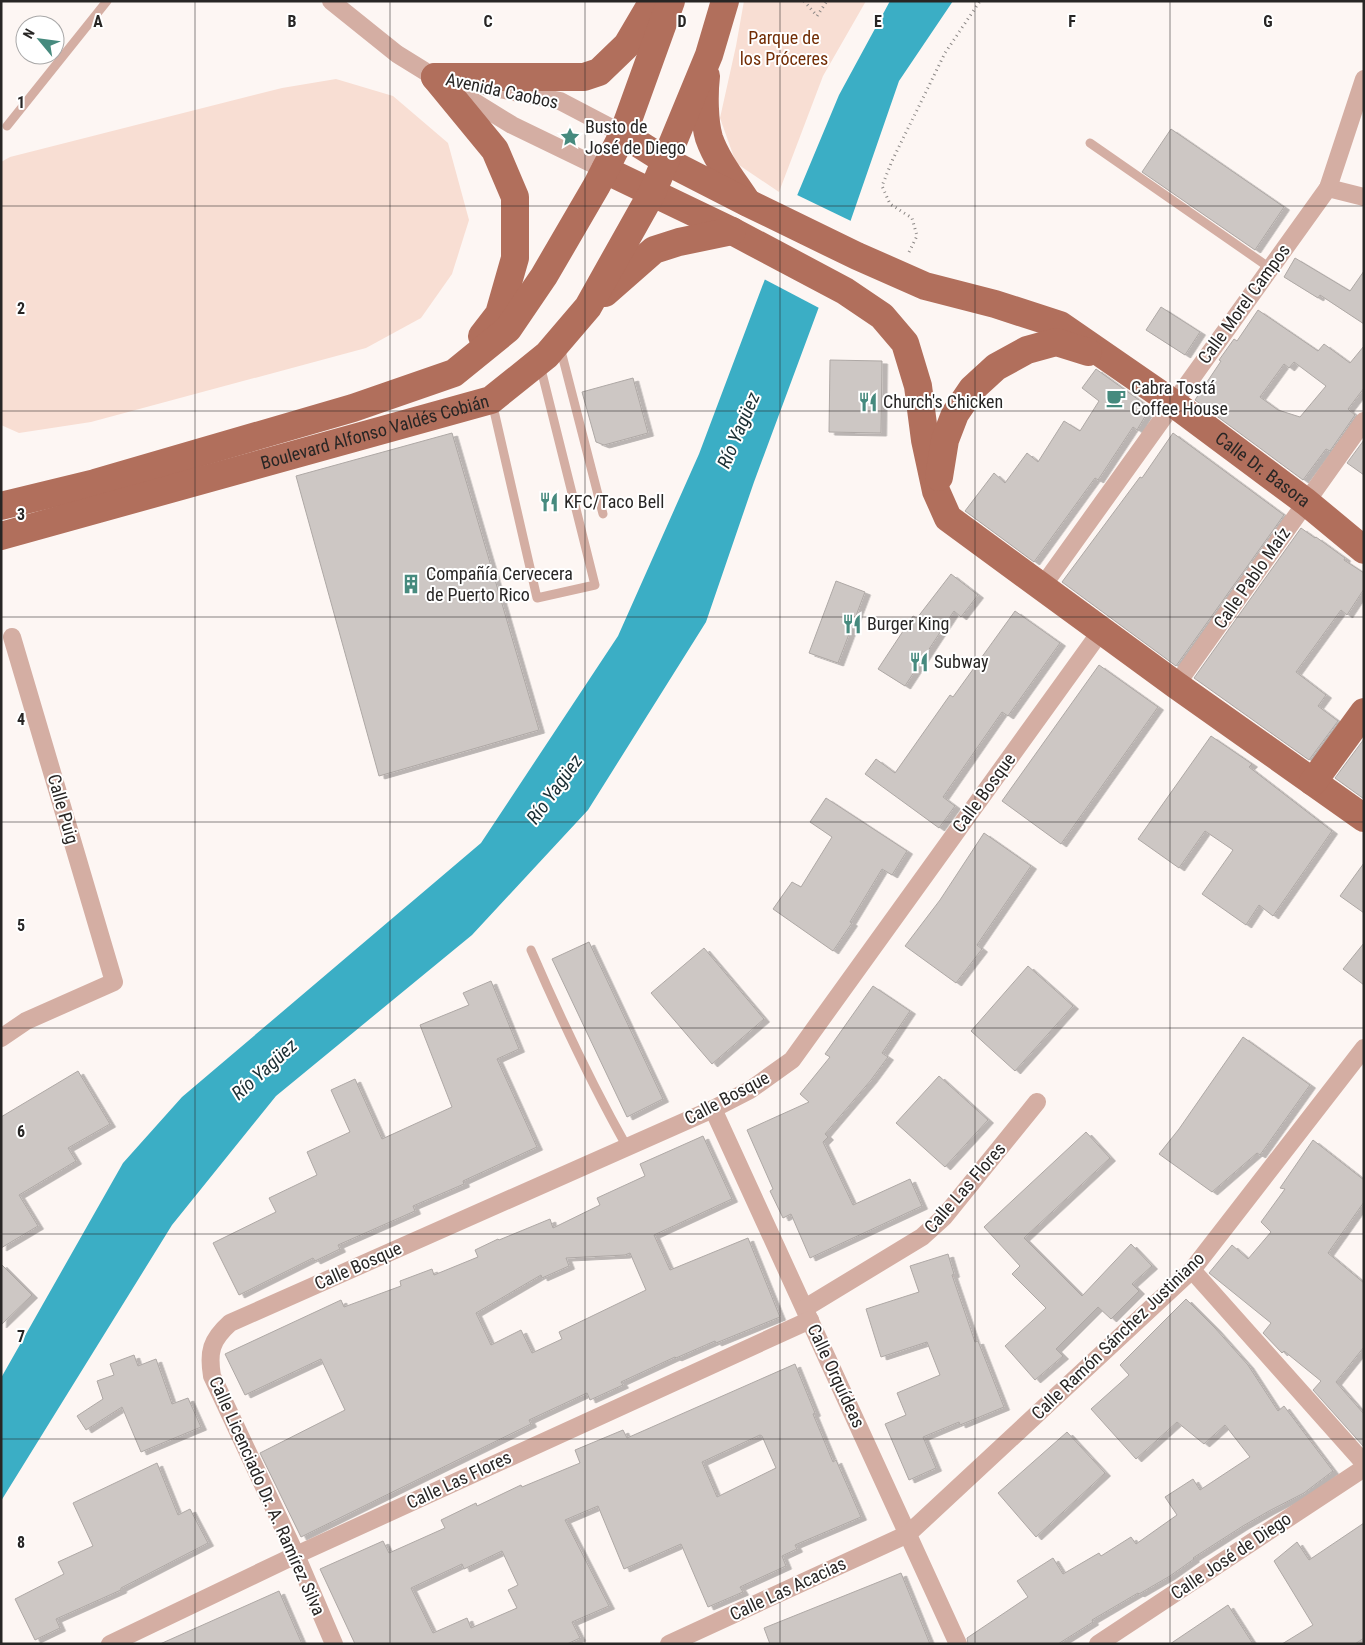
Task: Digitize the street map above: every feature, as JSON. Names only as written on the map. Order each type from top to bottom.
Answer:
[{"type":"main road","points":[[434,77],[584,77],[599,72],[627,45],[653,1]]},
{"type":"main road","name":"Boulevard Alfonso Valdés Cobián","points":[[1,506],[95,483],[353,408],[454,373],[508,329],[544,276],[605,170],[623,134],[671,1]]},
{"type":"main road","points":[[726,1],[709,55],[704,95],[709,137],[722,164],[748,203]]},
{"type":"main road","name":"Boulevard Alfonso Valdés Cobián","points":[[1,536],[491,400],[539,362],[588,307],[652,193],[709,55]]},
{"type":"main road","points":[[434,77],[495,150],[515,197],[515,258],[499,314],[454,373]]},
{"type":"main road","name":"Calle Dr. Basora","points":[[623,134],[666,161],[748,203],[857,256],[925,286],[995,304],[1060,325],[1173,403],[1306,502],[1364,550]]},
{"type":"main road","points":[[605,170],[732,231],[845,291],[882,316],[905,343],[918,386],[936,491],[948,518],[1176,685],[1364,818]]},
{"type":"main road","points":[[588,307],[654,250],[679,242],[732,231]]},
{"type":"main road","points":[[936,491],[945,440],[955,414],[972,389],[996,366],[1027,350],[1056,342],[1109,358]]},
{"type":"main road","points":[[1312,782],[1364,712]]},
{"type":"street","name":"Avenida Caobos","points":[[331,1],[397,54],[512,126],[605,170]]},
{"type":"street","name":"Avenida Caobos","points":[[434,77],[560,101],[623,134]]},
{"type":"street","name":"Calle Morel Campos","points":[[1042,587],[1328,188],[1364,79]]},
{"type":"street","points":[[1328,188],[1364,197]]},
{"type":"street","name":"Calle Pablo Maíz","points":[[1176,685],[1364,422]]},
{"type":"street","name":"Calle Bosque","points":[[230,1323],[713,1109],[750,1090],[792,1060],[1102,630]]},
{"type":"street","name":"Calle Puig","points":[[1,1038],[26,1020],[114,982],[12,637]]},
{"type":"street","name":"Calle Ramón Sánchez Justiniano","points":[[908,1534],[1192,1270],[1364,1048]]},
{"type":"street","name":"Calle Las Flores","points":[[110,1644],[807,1314],[922,1237],[944,1217],[1037,1102]]},
{"type":"street","name":"Calle Orquídeas","points":[[713,1109],[958,1644]]},
{"type":"street","points":[[1192,1270],[1364,1463]]},
{"type":"street","name":"Calle Licenciado Dr. A. Ramírez Silva","points":[[230,1323],[219,1332],[212,1344],[209,1359],[212,1376],[296,1555],[334,1644]]},
{"type":"street","name":"Calle José de Diego","points":[[1098,1644],[1364,1468]]},
{"type":"street","name":"Calle Las Acacias","points":[[669,1644],[908,1534]]},
{"type":"lane","points":[[7,126],[107,1]]},
{"type":"lane","points":[[1090,143],[1270,268]]},
{"type":"lane","points":[[558,342],[603,514]]},
{"type":"lane","points":[[491,400],[538,598],[595,584],[539,362]]},
{"type":"lane","points":[[531,950],[590,1080],[627,1147]]},
{"type":"path","points":[[804,1],[817,16],[827,1]]},
{"type":"path","points":[[898,274],[917,236],[912,218],[890,204],[882,186],[945,53],[980,1]]},
{"type":"green space","name":"Parque de los Próceres","points":[[744,1],[866,1],[823,76],[779,192],[736,163],[720,118]]},
{"type":"green space","points":[[336,79],[393,96],[448,143],[469,220],[452,274],[421,318],[366,348],[91,422],[19,433],[1,425],[1,162],[10,157],[282,88]]},
{"type":"water","name":"Río Yagüez","points":[[890,1],[953,1],[899,81],[846,234],[754,482],[706,622],[588,810],[472,935],[276,1096],[172,1225],[1,1501],[1,1378],[123,1163],[182,1097],[481,843],[618,636],[699,454],[791,210],[839,95]]},
{"type":"pier","points":[[795,194],[853,222],[821,309],[762,278]]},
{"type":"building","points":[[1171,129],[1284,207],[1255,250],[1142,172]]},
{"type":"building","points":[[1295,258],[1350,291],[1364,271],[1364,324],[1320,295],[1318,298],[1284,277]]},
{"type":"building","points":[[1161,307],[1200,332],[1185,355],[1146,330]]},
{"type":"building","points":[[1258,310],[1318,351],[1324,344],[1350,363],[1364,346],[1364,388],[1348,409],[1355,415],[1330,451],[1326,449],[1303,480],[1195,400],[1221,361],[1219,360],[1234,339],[1237,341]],"holes":[[[1294,362],[1326,386],[1300,417],[1278,410],[1260,397],[1284,364],[1289,368]]]},
{"type":"building","points":[[830,360],[882,361],[881,433],[829,432]]},
{"type":"building","points":[[1096,369],[1150,408],[1137,430],[1133,427],[1098,480],[1095,478],[1034,562],[965,511],[994,473],[1005,483],[1027,453],[1038,462],[1064,421],[1080,431],[1099,401],[1082,388]]},
{"type":"building","points":[[633,378],[648,433],[604,445],[596,442],[582,392]]},
{"type":"building","name":"Compañía Cervecera de Puerto Rico","points":[[452,433],[539,730],[379,776],[296,476]]},
{"type":"building","points":[[1173,433],[1284,515],[1176,666],[1062,582],[1140,477],[1142,478]]},
{"type":"building","points":[[1364,440],[1364,475],[1347,463]]},
{"type":"building","points":[[1301,528],[1364,573],[1364,589],[1347,615],[1341,610],[1296,672],[1326,695],[1318,706],[1338,721],[1309,760],[1194,678]]},
{"type":"building","points":[[951,574],[978,595],[961,617],[954,611],[905,686],[878,669],[913,616],[917,618]]},
{"type":"building","points":[[836,581],[865,592],[838,663],[809,653]]},
{"type":"building","points":[[1015,611],[1060,643],[1008,716],[1002,712],[943,797],[955,806],[939,828],[865,774],[876,759],[895,773],[950,695],[953,697]]},
{"type":"building","points":[[1099,665],[1158,707],[1061,844],[1002,801]]},
{"type":"building","points":[[1211,736],[1252,764],[1249,767],[1332,831],[1273,916],[1259,905],[1246,925],[1202,894],[1233,850],[1205,831],[1179,868],[1138,839]]},
{"type":"building","points":[[1364,739],[1364,799],[1335,778]]},
{"type":"building","points":[[826,798],[907,851],[892,875],[882,869],[850,922],[852,923],[833,951],[773,909],[792,882],[801,887],[832,837],[810,822]]},
{"type":"building","points":[[984,833],[1031,866],[977,945],[982,949],[956,983],[905,946],[940,900]]},
{"type":"building","points":[[1364,863],[1364,913],[1340,896]]},
{"type":"building","points":[[589,942],[663,1099],[627,1117],[552,959]]},
{"type":"building","points":[[1364,943],[1364,985],[1343,969]]},
{"type":"building","points":[[704,948],[764,1019],[712,1064],[651,993]]},
{"type":"building","points":[[1028,966],[1073,1006],[1015,1071],[971,1031]]},
{"type":"building","points":[[491,981],[519,1049],[497,1059],[537,1147],[463,1181],[464,1184],[413,1206],[415,1211],[338,1245],[340,1249],[315,1261],[313,1258],[239,1295],[213,1243],[276,1212],[269,1198],[317,1175],[307,1152],[350,1132],[331,1090],[355,1079],[382,1139],[452,1107],[420,1025],[469,1005],[463,993]]},
{"type":"building","points":[[873,986],[910,1011],[882,1053],[888,1057],[825,1134],[828,1137],[823,1142],[853,1205],[910,1179],[922,1206],[810,1258],[791,1214],[783,1218],[770,1191],[773,1189],[747,1130],[809,1102],[800,1094],[830,1057],[825,1054]]},
{"type":"building","points":[[1243,1037],[1310,1085],[1260,1155],[1257,1153],[1212,1192],[1159,1154],[1179,1129]]},
{"type":"building","points":[[78,1071],[110,1124],[68,1148],[76,1161],[19,1195],[38,1226],[1,1248],[1,1117]]},
{"type":"building","points":[[939,1076],[988,1120],[945,1167],[896,1123]]},
{"type":"building","points":[[1086,1132],[1110,1158],[1024,1238],[1082,1296],[1131,1244],[1152,1266],[1132,1284],[1139,1291],[1111,1319],[1098,1307],[1056,1349],[1063,1356],[1035,1380],[1005,1346],[1046,1308],[1012,1274],[1020,1266],[984,1227]]},
{"type":"building","points":[[703,1136],[732,1199],[654,1235],[670,1270],[748,1238],[780,1317],[716,1343],[715,1341],[675,1357],[621,1382],[623,1385],[590,1400],[587,1393],[529,1420],[531,1424],[301,1537],[260,1453],[345,1410],[321,1359],[245,1395],[225,1354],[341,1300],[344,1307],[401,1286],[400,1281],[432,1269],[434,1275],[478,1257],[475,1250],[550,1219],[553,1228],[600,1205],[597,1198],[645,1176],[640,1164]],"holes":[[[630,1253],[646,1290],[559,1332],[562,1339],[532,1353],[521,1330],[491,1345],[476,1313],[541,1275],[542,1278],[569,1266],[566,1258],[625,1255]]]},
{"type":"building","points":[[1313,1140],[1364,1180],[1364,1202],[1328,1253],[1364,1283],[1364,1347],[1336,1382],[1364,1414],[1364,1447],[1313,1390],[1321,1381],[1284,1351],[1282,1353],[1263,1333],[1271,1323],[1209,1273],[1232,1245],[1248,1259],[1271,1232],[1261,1222],[1285,1189],[1280,1188]]},
{"type":"building","points":[[948,1254],[954,1274],[952,1275],[975,1342],[978,1341],[1004,1407],[960,1425],[959,1422],[923,1437],[936,1468],[909,1480],[885,1424],[906,1415],[897,1393],[940,1375],[927,1342],[881,1357],[866,1309],[919,1292],[910,1266]]},
{"type":"building","points":[[1,1264],[32,1295],[1,1325]]},
{"type":"building","points":[[1186,1299],[1248,1365],[1278,1411],[1284,1406],[1333,1471],[1304,1493],[1243,1526],[1193,1558],[1170,1576],[1092,1620],[1093,1622],[1058,1644],[968,1644],[967,1638],[1028,1597],[1017,1581],[1053,1558],[1063,1574],[1099,1553],[1101,1556],[1131,1537],[1136,1544],[1177,1515],[1165,1497],[1193,1479],[1200,1490],[1250,1457],[1225,1425],[1204,1444],[1177,1422],[1136,1459],[1091,1409],[1129,1375],[1120,1365]]},
{"type":"building","points":[[134,1355],[138,1366],[156,1359],[172,1404],[188,1398],[201,1427],[141,1452],[122,1407],[86,1430],[77,1416],[103,1399],[97,1381],[114,1375],[110,1364]]},
{"type":"building","points":[[795,1364],[833,1462],[836,1460],[861,1517],[795,1545],[797,1549],[782,1556],[786,1566],[740,1587],[743,1592],[708,1607],[681,1544],[624,1569],[598,1506],[565,1520],[609,1606],[572,1622],[580,1638],[567,1644],[355,1644],[320,1569],[383,1541],[389,1553],[445,1528],[441,1520],[476,1503],[477,1506],[521,1485],[522,1487],[580,1463],[575,1450],[623,1430],[627,1438]],"holes":[[[760,1435],[776,1468],[717,1497],[702,1462]],[[502,1551],[518,1585],[508,1590],[517,1608],[471,1628],[467,1618],[433,1633],[411,1588],[462,1564],[464,1569]]]},
{"type":"building","points":[[1067,1432],[1105,1473],[1036,1537],[998,1493]]},
{"type":"building","points":[[157,1463],[178,1515],[190,1509],[208,1543],[121,1588],[121,1590],[56,1619],[60,1628],[35,1640],[15,1599],[64,1574],[58,1562],[93,1546],[73,1503]]},
{"type":"building","points":[[1364,1523],[1364,1638],[1355,1644],[1282,1644],[1313,1625],[1274,1561],[1297,1542],[1309,1560]]},
{"type":"building","points":[[901,1573],[930,1644],[770,1644],[764,1628]]},
{"type":"building","points":[[279,1591],[302,1644],[160,1644]]},
{"type":"building","points":[[1228,1605],[1253,1644],[1170,1644]]},
{"type":"place","name":"Busto de José de Diego","points":[[570,137]]},
{"type":"place","name":"Cabra Tostá Coffee House","points":[[1116,398]]},
{"type":"place","name":"Church's Chicken","points":[[868,402]]},
{"type":"place","name":"KFC/Taco Bell","points":[[549,502]]},
{"type":"place","name":"Compañía Cervecera de Puerto Rico","points":[[411,584]]},
{"type":"place","name":"Burger King","points":[[852,624]]},
{"type":"place","name":"Subway","points":[[919,662]]}]
